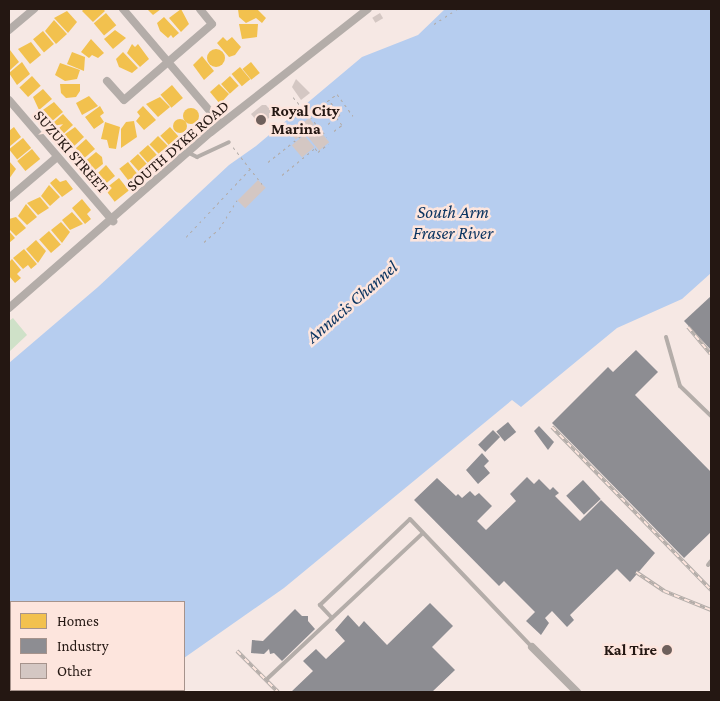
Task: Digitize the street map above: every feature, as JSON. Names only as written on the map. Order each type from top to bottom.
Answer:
[{"type":"street","points":[[9,30],[34,9]]},
{"type":"street","points":[[123,9],[221,124]]},
{"type":"street","points":[[107,81],[124,100],[212,24],[200,9]]},
{"type":"street","name":"SOUTH DYKE ROAD","points":[[9,308],[113,221],[221,124],[368,9]]},
{"type":"street","name":"SUZUKI STREET","points":[[9,100],[113,221]]},
{"type":"street","points":[[9,198],[57,157]]},
{"type":"street","points":[[532,647],[577,692]]},
{"type":"lane","points":[[188,153],[197,157],[229,142]]},
{"type":"lane","points":[[666,337],[680,386],[711,416]]},
{"type":"lane","points":[[332,618],[320,605],[410,519],[532,647]]},
{"type":"lane","points":[[268,678],[423,533]]},
{"type":"path","points":[[434,24],[457,9]]},
{"type":"path","points":[[317,109],[336,94],[354,116]]},
{"type":"path","points":[[293,97],[327,137]]},
{"type":"path","points":[[328,124],[340,114],[329,100]]},
{"type":"path","points":[[320,117],[333,106]]},
{"type":"path","points":[[334,131],[342,125],[337,117]]},
{"type":"path","points":[[268,162],[316,124]]},
{"type":"path","points":[[229,142],[262,184]]},
{"type":"path","points":[[282,175],[315,148],[318,152],[328,144]]},
{"type":"path","points":[[186,237],[251,168]]},
{"type":"path","points":[[204,242],[219,229],[237,200]]},
{"type":"green space","points":[[13,318],[27,335],[9,352],[9,321]]},
{"type":"water","name":"South Arm Fraser River","points":[[445,9],[711,9],[711,273],[682,299],[617,328],[521,407],[512,400],[284,588],[185,657],[185,601],[10,601],[10,691],[74,691],[9,692],[9,363],[98,287],[229,165],[256,146],[362,57],[418,35]]},
{"type":"building: Homes","points":[[84,9],[103,9],[105,11],[93,22],[82,11]]},
{"type":"building: Homes","points":[[147,9],[161,9],[153,15]]},
{"type":"building: Homes","points":[[181,9],[189,24],[181,32],[169,18]]},
{"type":"building: Homes","points":[[238,9],[257,9],[266,18],[262,23],[256,18],[246,23],[239,17]]},
{"type":"building: Homes","points":[[67,11],[77,22],[68,33],[54,18]]},
{"type":"building: Homes","points":[[106,13],[116,25],[104,36],[94,23]]},
{"type":"building: Homes","points":[[164,17],[179,33],[173,38],[171,35],[168,38],[160,31],[157,23]]},
{"type":"building: Homes","points":[[54,20],[67,34],[56,44],[45,31]]},
{"type":"building: Homes","points":[[239,24],[258,24],[257,37],[242,39]]},
{"type":"building: Homes","points":[[115,30],[126,38],[113,49],[104,39]]},
{"type":"building: Homes","points":[[43,31],[54,44],[44,52],[33,39]]},
{"type":"building: Homes","points":[[223,37],[227,41],[232,37],[241,47],[235,55],[229,57],[217,43]]},
{"type":"building: Homes","points":[[91,39],[104,53],[98,58],[92,55],[89,58],[81,52]]},
{"type":"building: Homes","points":[[31,42],[41,55],[30,64],[18,49]]},
{"type":"building: Homes","points":[[132,44],[135,47],[138,44],[149,59],[140,67],[127,53]]},
{"type":"building: Homes","points":[[216,49],[222,52],[225,58],[222,64],[216,67],[210,64],[207,58],[210,52]]},
{"type":"building: Homes","points":[[10,50],[19,62],[9,71],[9,52]]},
{"type":"building: Homes","points":[[72,52],[85,57],[84,71],[67,64]]},
{"type":"building: Homes","points":[[123,52],[138,68],[132,73],[119,67],[116,59]]},
{"type":"building: Homes","points":[[202,56],[214,71],[204,80],[193,65]]},
{"type":"building: Homes","points":[[22,62],[30,74],[17,85],[9,73]]},
{"type":"building: Homes","points":[[251,62],[260,73],[251,80],[242,69]]},
{"type":"building: Homes","points":[[60,63],[80,70],[77,79],[65,81],[55,75]]},
{"type":"building: Homes","points":[[240,67],[250,79],[242,86],[232,74]]},
{"type":"building: Homes","points":[[32,76],[41,86],[28,97],[19,87]]},
{"type":"building: Homes","points":[[230,76],[239,86],[230,94],[221,84]]},
{"type":"building: Homes","points":[[60,84],[80,84],[80,91],[76,97],[66,98],[61,93]]},
{"type":"building: Homes","points":[[219,84],[229,94],[220,104],[210,92]]},
{"type":"building: Homes","points":[[172,85],[183,98],[171,108],[161,95]]},
{"type":"building: Homes","points":[[43,89],[52,99],[39,110],[33,97]]},
{"type":"building: Homes","points":[[89,96],[98,106],[82,115],[76,103]]},
{"type":"building: Homes","points":[[160,97],[170,107],[158,117],[146,104]]},
{"type":"building: Homes","points":[[54,102],[63,112],[51,122],[40,112]]},
{"type":"building: Homes","points":[[100,106],[104,113],[100,116],[104,122],[94,129],[85,117]]},
{"type":"building: Homes","points":[[143,106],[156,120],[144,130],[136,121],[140,116],[137,112]]},
{"type":"building: Homes","points":[[191,108],[199,116],[191,124],[183,116]]},
{"type":"building: Homes","points":[[63,114],[73,125],[61,136],[53,123]]},
{"type":"building: Homes","points":[[177,119],[183,119],[187,126],[183,133],[177,133],[173,129],[173,123]]},
{"type":"building: Homes","points":[[134,121],[137,137],[121,148],[121,129],[126,122]]},
{"type":"building: Homes","points":[[105,122],[120,127],[116,149],[109,148],[107,140],[101,139]]},
{"type":"building: Homes","points":[[14,127],[21,137],[9,147],[9,131]]},
{"type":"building: Homes","points":[[75,127],[84,137],[73,147],[61,137]]},
{"type":"building: Homes","points":[[170,127],[179,137],[169,145],[160,136]]},
{"type":"building: Homes","points":[[158,136],[168,146],[159,154],[150,144]]},
{"type":"building: Homes","points":[[23,138],[31,148],[17,159],[9,149]]},
{"type":"building: Homes","points":[[86,139],[95,149],[82,160],[76,148]]},
{"type":"building: Homes","points":[[148,145],[157,155],[148,163],[139,153]]},
{"type":"building: Homes","points":[[32,149],[40,159],[25,171],[17,161]]},
{"type":"building: Homes","points":[[96,152],[102,157],[103,164],[94,171],[83,163]]},
{"type":"building: Homes","points":[[138,154],[147,164],[139,171],[130,161]]},
{"type":"building: Homes","points":[[9,161],[16,169],[9,179]]},
{"type":"building: Homes","points":[[128,162],[138,175],[129,181],[119,169]]},
{"type":"building: Homes","points":[[106,165],[115,176],[103,186],[97,174]]},
{"type":"building: Homes","points":[[56,178],[60,182],[66,180],[73,189],[62,197],[50,183]]},
{"type":"building: Homes","points":[[119,178],[129,191],[115,202],[105,189]]},
{"type":"building: Homes","points":[[49,185],[60,197],[50,206],[41,196]]},
{"type":"building: Homes","points":[[40,197],[49,208],[38,215],[27,203]]},
{"type":"building: Homes","points":[[82,199],[91,210],[87,214],[91,219],[85,224],[72,208]]},
{"type":"building: Homes","points":[[26,204],[37,217],[27,225],[18,216]]},
{"type":"building: Homes","points":[[72,212],[83,224],[70,230],[62,220]]},
{"type":"building: Homes","points":[[16,217],[26,228],[16,236],[9,229],[9,219]]},
{"type":"building: Homes","points":[[61,222],[70,232],[62,243],[51,230]]},
{"type":"building: Homes","points":[[9,231],[15,238],[9,243]]},
{"type":"building: Homes","points":[[49,231],[61,245],[51,253],[39,240]]},
{"type":"building: Homes","points":[[36,240],[46,251],[38,263],[26,249]]},
{"type":"building: Homes","points":[[24,249],[37,264],[31,269],[28,265],[23,269],[13,258]]},
{"type":"building: Homes","points":[[12,259],[21,270],[17,274],[21,278],[15,283],[9,276],[9,262]]},
{"type":"building: Industry","points":[[711,296],[711,350],[684,321]]},
{"type":"building: Industry","points":[[636,350],[658,372],[635,395],[711,472],[711,532],[684,558],[552,423],[608,367],[613,372]]},
{"type":"building: Industry","points":[[508,422],[516,432],[505,442],[496,431]]},
{"type":"building: Industry","points":[[539,426],[554,442],[548,450],[534,431]]},
{"type":"building: Industry","points":[[493,430],[500,437],[485,452],[478,445]]},
{"type":"building: Industry","points":[[482,453],[489,461],[484,466],[490,473],[478,484],[466,470]]},
{"type":"building: Industry","points":[[527,477],[534,484],[539,479],[550,490],[553,487],[559,493],[555,496],[580,521],[601,500],[655,553],[630,582],[617,569],[570,615],[574,620],[567,627],[552,611],[545,618],[549,623],[541,635],[526,621],[535,612],[504,581],[499,586],[414,500],[437,478],[456,496],[458,494],[462,498],[470,491],[475,496],[479,493],[492,506],[477,521],[486,530],[516,501],[510,494]]},
{"type":"building: Industry","points":[[583,480],[601,499],[584,515],[566,496]]},
{"type":"building: Industry","points":[[430,603],[453,626],[432,647],[455,670],[432,692],[291,692],[313,671],[303,661],[316,649],[326,659],[345,641],[335,630],[348,615],[359,627],[364,621],[387,645]]},
{"type":"building: Industry","points":[[295,609],[302,616],[308,616],[308,621],[315,629],[282,661],[274,653],[270,654],[269,649],[264,654],[251,653],[252,640],[263,641]]},
{"type":"building: Other","points":[[380,13],[383,18],[375,23],[372,18]]},
{"type":"building: Other","points":[[296,79],[310,93],[301,100],[292,87]]},
{"type":"building: Other","name":"Royal City Marina","points":[[262,105],[266,105],[274,114],[260,125],[251,114]]},
{"type":"building: Other","points":[[309,118],[314,124],[296,140],[291,133]]},
{"type":"building: Other","points":[[316,126],[329,142],[319,151],[306,134]]},
{"type":"building: Other","points":[[304,135],[314,147],[302,158],[292,145]]},
{"type":"building: Other","points":[[258,180],[266,188],[245,208],[237,201]]},
{"type":"railway","points":[[688,327],[711,354]]},
{"type":"railway","points":[[552,427],[711,590]]},
{"type":"railway","points":[[636,572],[664,591],[711,610]]},
{"type":"railway","points":[[237,651],[278,692]]},
{"type":"place","name":"Royal City Marina","points":[[261,120]]},
{"type":"place","name":"Kal Tire","points":[[667,650]]},
{"type":"water label","name":"Annacis Channel","points":[[352,302]]}]
